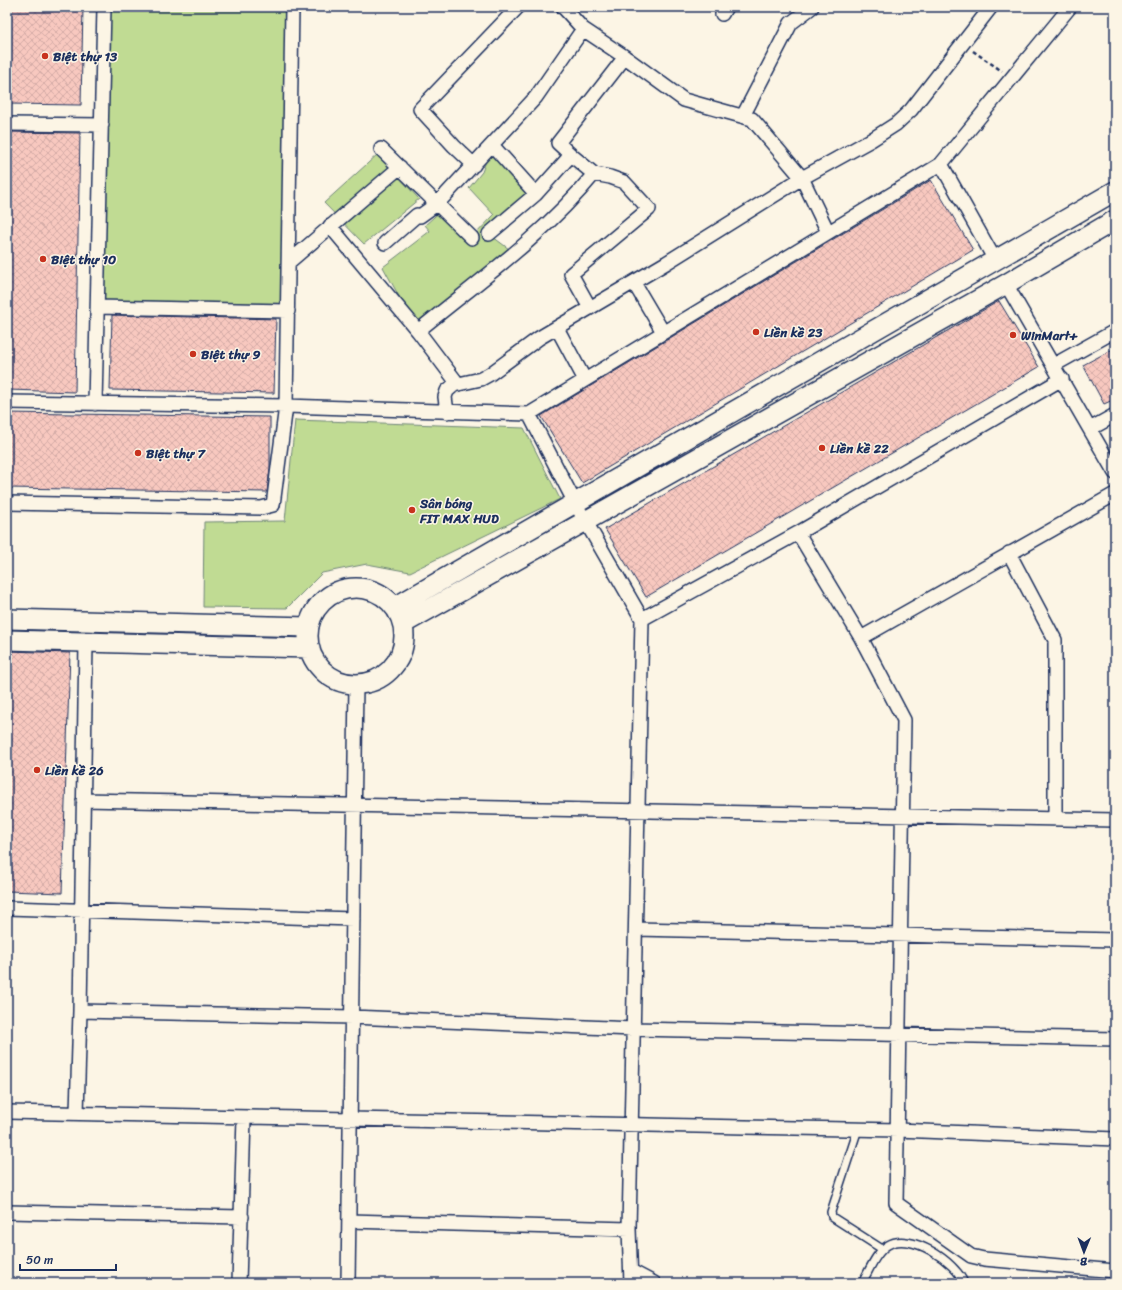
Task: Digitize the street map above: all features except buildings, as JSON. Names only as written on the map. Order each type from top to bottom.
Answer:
[{"type":"main road","points":[[399,616],[575,503],[1115,191]]},
{"type":"main road","points":[[399,616],[585,520],[1006,284],[1115,220]]},
{"type":"main road","points":[[995,260],[1006,284]]},
{"type":"main road","points":[[361,588],[374,591],[386,598],[399,616],[405,636],[402,651],[396,664],[385,675],[371,682],[356,684],[342,682],[329,676],[319,666],[312,654],[308,641],[309,627],[314,613],[322,602],[333,594],[347,589],[361,588]]},
{"type":"main road","points":[[7,618],[309,627]]},
{"type":"main road","points":[[7,640],[310,648]]},
{"type":"street","points":[[95,404],[104,7]]},
{"type":"street","points":[[7,503],[261,508],[273,506],[286,406],[292,7]]},
{"type":"street","points":[[474,165],[420,109],[518,7]]},
{"type":"street","points":[[563,7],[583,29],[625,57],[684,100],[752,119],[802,178],[828,232]]},
{"type":"street","points":[[743,116],[791,23],[812,7]]},
{"type":"street","points":[[447,412],[445,404],[447,391],[458,384],[481,379],[490,374],[522,349],[634,283],[802,178],[871,140],[904,117],[991,7]]},
{"type":"street","points":[[7,402],[286,406],[529,414],[940,164],[1070,7]]},
{"type":"street","points":[[385,243],[417,215],[420,216],[438,204],[536,97],[583,29]]},
{"type":"street","points":[[590,308],[571,274],[649,209],[624,182],[610,177],[594,174],[558,143],[625,57]]},
{"type":"street","points":[[7,124],[102,125]]},
{"type":"street","points":[[492,145],[536,194]]},
{"type":"street","points":[[380,149],[472,238]]},
{"type":"street","points":[[489,234],[536,194],[571,155]]},
{"type":"street","points":[[940,164],[995,260]]},
{"type":"street","points":[[288,262],[400,167]]},
{"type":"street","points":[[418,331],[541,231],[579,193],[594,174]]},
{"type":"street","points":[[330,226],[418,331],[458,384]]},
{"type":"street","points":[[634,283],[663,332]]},
{"type":"street","points":[[1006,284],[1115,473]]},
{"type":"street","points":[[98,307],[288,311]]},
{"type":"street","points":[[557,328],[585,380]]},
{"type":"street","points":[[1054,365],[1115,331]]},
{"type":"street","points":[[642,619],[798,533],[1062,379]]},
{"type":"street","points":[[529,414],[575,503],[642,619],[629,1229],[631,1277]]},
{"type":"street","points":[[1090,429],[1115,415]]},
{"type":"street","points":[[861,638],[1115,494]]},
{"type":"street","points":[[798,533],[861,638],[904,720],[896,1204],[971,1256],[1115,1271]]},
{"type":"street","points":[[1009,553],[1056,640],[1055,819]]},
{"type":"street","points":[[77,1113],[86,643]]},
{"type":"street","points":[[348,1283],[356,684]]},
{"type":"street","points":[[83,800],[1115,820]]},
{"type":"street","points":[[7,908],[353,919]]},
{"type":"street","points":[[636,930],[1115,940]]},
{"type":"street","points":[[80,1011],[352,1017],[633,1029],[1115,1039]]},
{"type":"street","points":[[7,1112],[244,1118],[350,1118],[858,1129],[1115,1139]]},
{"type":"street","points":[[239,1283],[244,1118]]},
{"type":"street","points":[[7,1212],[242,1217]]},
{"type":"street","points":[[350,1221],[629,1229]]},
{"type":"street","points":[[623,1283],[631,1277]]},
{"type":"street","points":[[631,1277],[654,1283]]},
{"type":"lane","points":[[858,1129],[831,1212],[832,1217],[882,1249]]},
{"type":"lane","points":[[862,1283],[882,1249],[889,1244],[899,1242],[916,1244],[940,1255],[956,1270],[964,1283]]},
{"type":"path","points":[[963,44],[1012,78]]},
{"type":"green space","points":[[104,7],[292,7],[288,311],[98,307]]},
{"type":"green space","points":[[492,145],[536,194],[489,234],[513,252],[418,331],[383,267],[430,231],[425,225],[443,209],[472,238],[494,215],[469,188],[482,172]]},
{"type":"green space","points":[[378,154],[419,199],[364,244],[324,203]]},
{"type":"green space","name":"Sân bóng FIT MAX HUD","points":[[295,420],[524,428],[560,499],[410,572],[367,564],[322,573],[287,608],[203,607],[204,522],[285,521]]},
{"type":"place","name":"Biệt thự 13","points":[[45,56]]},
{"type":"place","name":"Biệt thự 10","points":[[43,259]]},
{"type":"place","name":"Liền kề 23","points":[[756,332]]},
{"type":"place","name":"WinMart+","points":[[1013,335]]},
{"type":"place","name":"Biệt thự 9","points":[[193,354]]},
{"type":"place","name":"Liền kề 22","points":[[822,448]]},
{"type":"place","name":"Biệt thự 7","points":[[138,453]]},
{"type":"place","name":"Sân bóng FIT MAX HUD","points":[[412,510]]},
{"type":"place","name":"Liền kề 26","points":[[37,770]]}]
